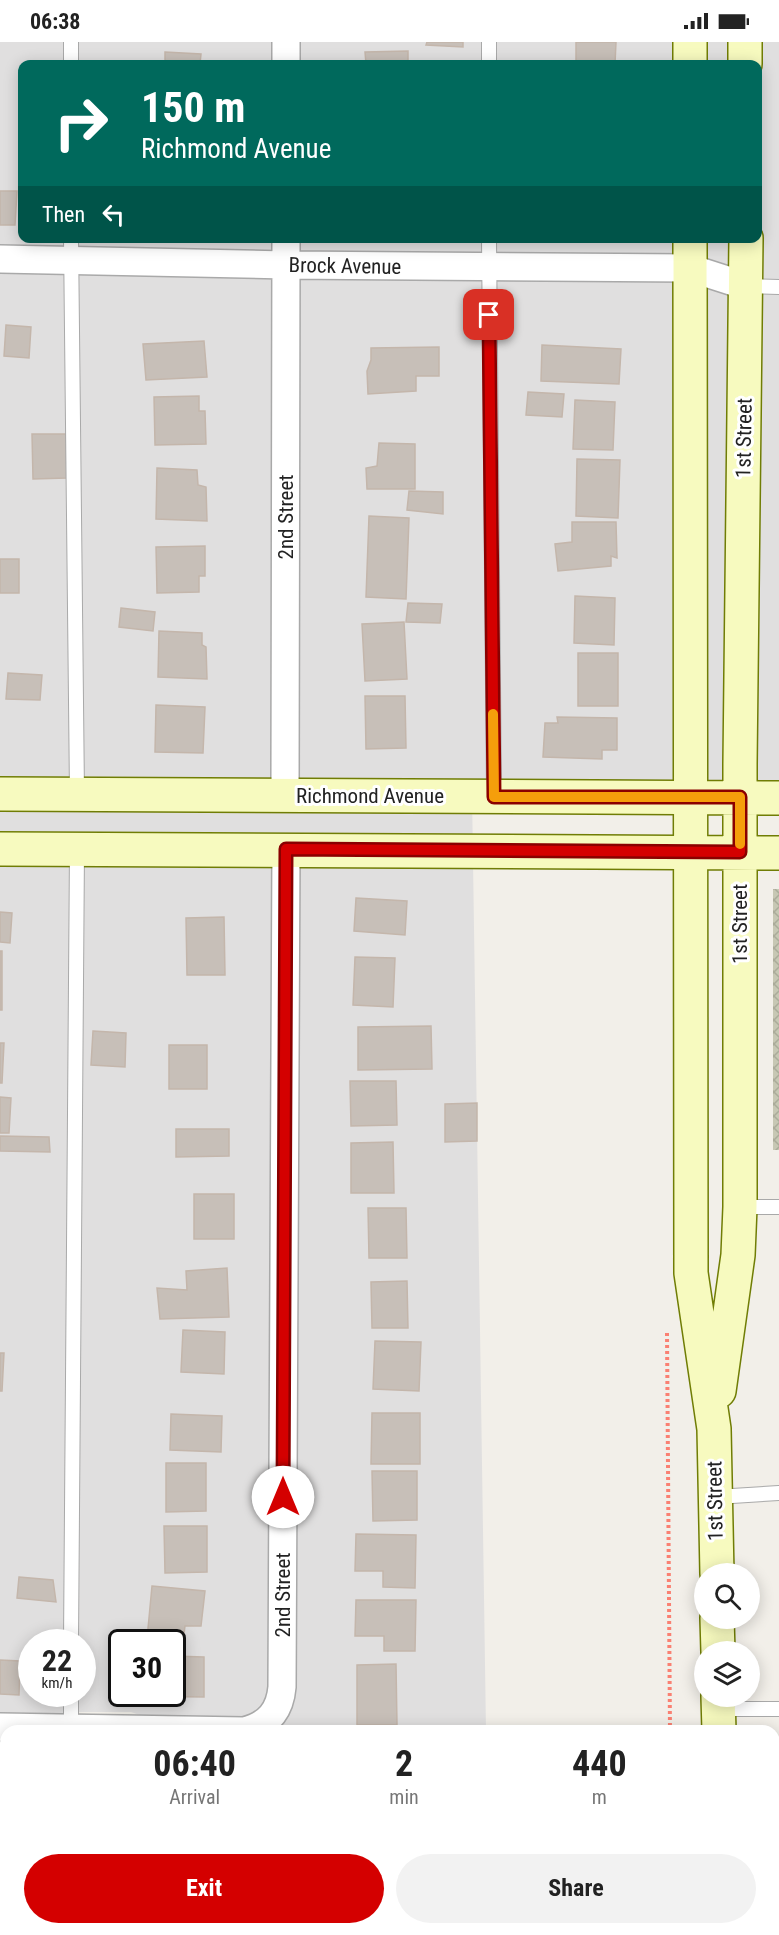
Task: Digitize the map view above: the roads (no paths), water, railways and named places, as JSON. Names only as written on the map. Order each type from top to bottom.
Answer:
[{"type":"main road","points":[[690,42],[690,60]]},
{"type":"main road","points":[[745,42],[746,60]]},
{"type":"main road","name":"1st Street","points":[[714,1429],[738,1255],[740,1207],[740,797],[746,243]]},
{"type":"main road","name":"1st Street","points":[[690,253],[691,1273],[714,1429],[717,1563]]},
{"type":"main road","name":"Richmond Avenue","points":[[0,794],[779,798]]},
{"type":"main road","points":[[0,849],[779,853]]},
{"type":"street","points":[[286,42],[286,60]]},
{"type":"street","name":"2nd Street","points":[[285,796],[286,243]]},
{"type":"street","name":"Brock Avenue","points":[[0,259],[70,249],[286,265],[489,268],[690,253],[746,286]]},
{"type":"street","name":"2nd Street","points":[[260,1725],[265,1723],[279,1706],[282,1687],[286,849]]},
{"type":"lane","points":[[71,42],[71,60]]},
{"type":"lane","points":[[489,42],[489,60]]},
{"type":"lane","points":[[489,243],[494,797]]},
{"type":"lane","points":[[70,249],[77,794]]},
{"type":"lane","points":[[746,286],[779,287]]},
{"type":"lane","points":[[71,1629],[77,849]]},
{"type":"lane","points":[[740,1207],[779,1207]]},
{"type":"lane","points":[[716,1497],[779,1493]]},
{"type":"lane","points":[[71,1707],[71,1725]]},
{"type":"lane","points":[[718,1712],[779,1709]]}]
